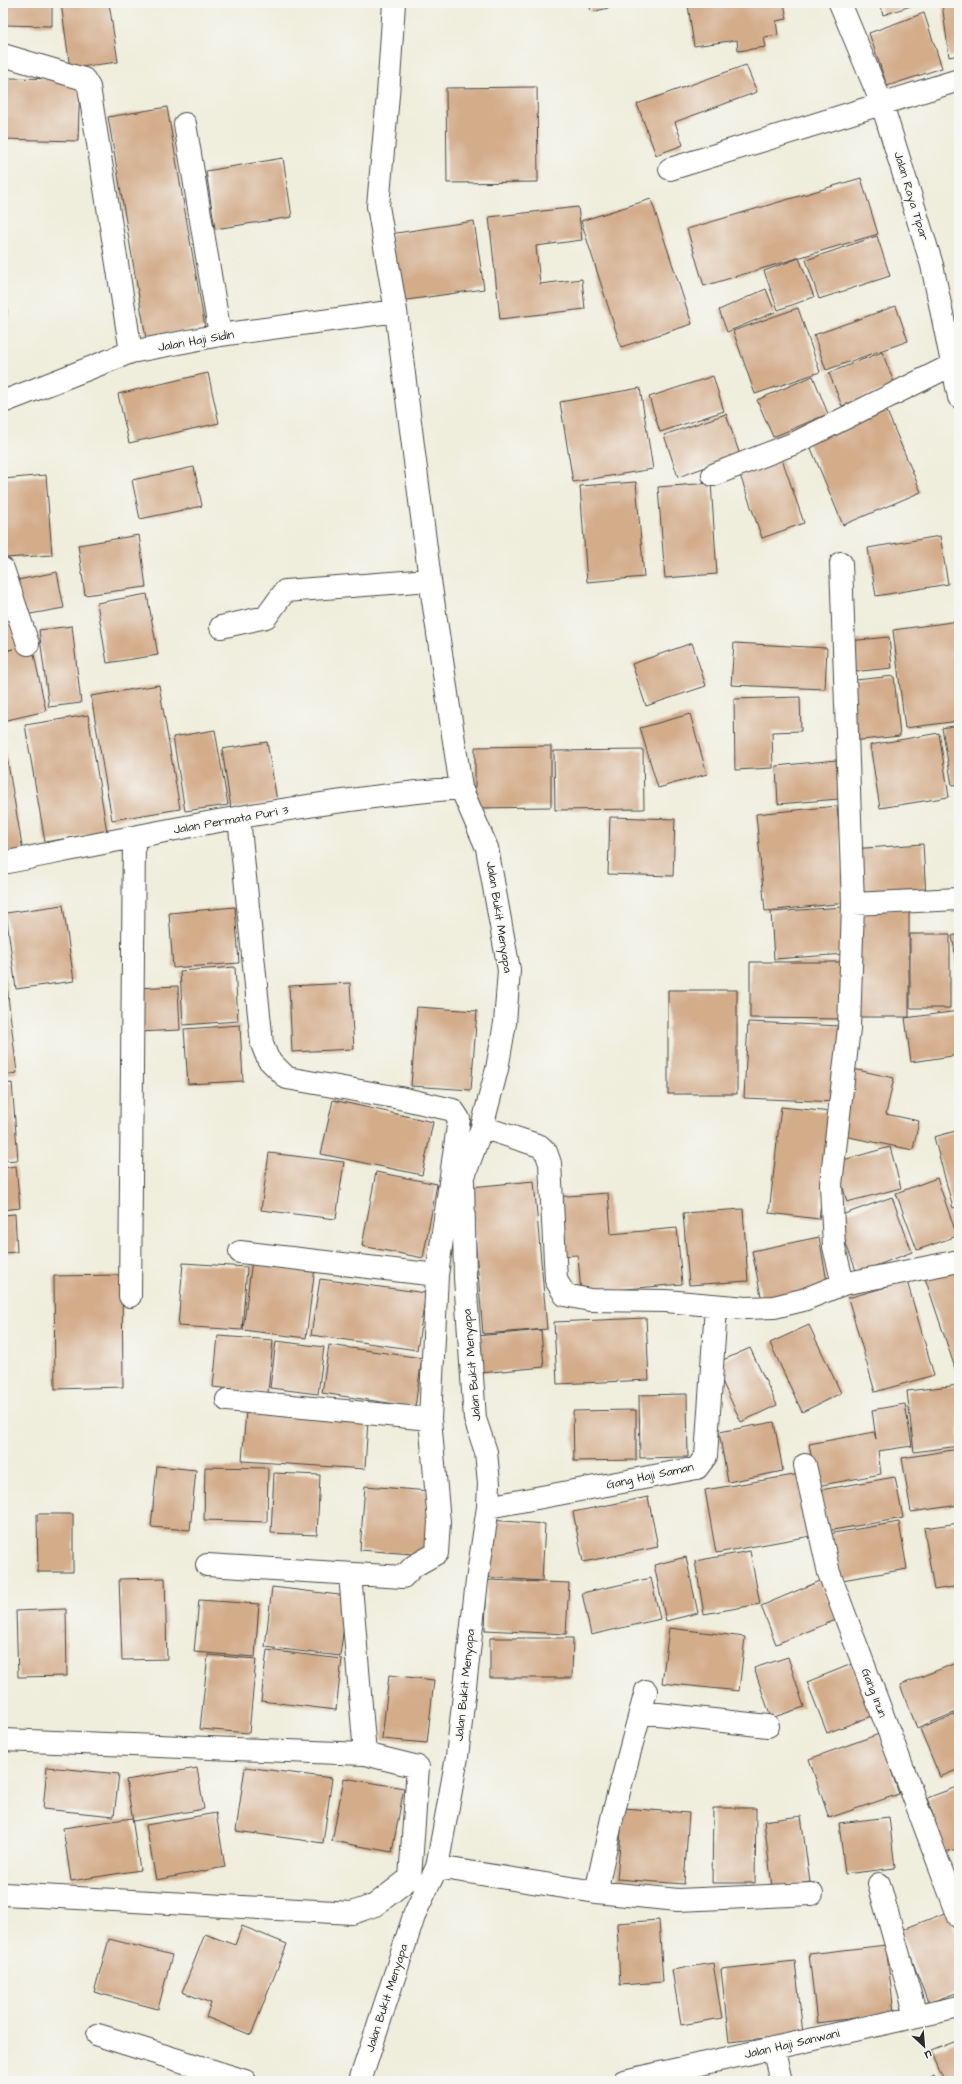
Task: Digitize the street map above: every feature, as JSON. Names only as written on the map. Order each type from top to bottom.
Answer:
[{"type":"street","name":"Jalan Bukit Menyapa","points":[[360,2081],[415,1913],[437,1867],[457,1757],[476,1581],[488,1507],[489,1483],[486,1452],[475,1419],[465,1278],[463,1179],[482,1127],[497,1069],[505,1023],[509,970],[487,848],[461,788],[430,580],[396,311],[378,206],[388,95],[394,3]]},
{"type":"street","name":"Jalan Raya Tipar","points":[[840,3],[882,104],[932,265],[953,336],[952,365],[959,396]]},
{"type":"street","points":[[3,55],[84,79],[89,87],[132,352]]},
{"type":"street","points":[[670,169],[959,80]]},
{"type":"street","points":[[185,124],[220,335]]},
{"type":"street","name":"Jalan Haji Sidin","points":[[3,402],[132,352],[220,335],[396,311]]},
{"type":"street","points":[[713,475],[795,443],[952,365]]},
{"type":"street","points":[[841,563],[853,904],[849,1028],[831,1184],[834,1247],[843,1284]]},
{"type":"street","points":[[3,569],[28,644]]},
{"type":"street","points":[[220,627],[266,617],[285,591],[430,580]]},
{"type":"street","name":"Jalan Permata Puri 3","points":[[3,863],[239,818],[396,793],[461,788]]},
{"type":"street","points":[[207,1565],[403,1577],[414,1566],[437,1553],[440,1522],[430,1419],[437,1275],[459,1119],[453,1110],[400,1098],[286,1078],[268,1058],[262,1044],[239,818]]},
{"type":"street","points":[[130,1296],[134,837]]},
{"type":"street","points":[[853,904],[959,899]]},
{"type":"street","points":[[482,1127],[540,1146],[546,1152],[550,1163],[556,1280],[565,1295],[590,1300],[666,1301],[716,1307],[774,1307],[803,1300],[843,1284],[959,1261]]},
{"type":"street","points":[[240,1252],[437,1275]]},
{"type":"street","name":"Gang Haji Saman","points":[[488,1507],[697,1468],[706,1456],[716,1307]]},
{"type":"street","points":[[227,1400],[430,1419]]},
{"type":"street","name":"Gang Inun","points":[[805,1465],[829,1574],[959,1917]]},
{"type":"street","points":[[350,1574],[365,1754]]},
{"type":"street","points":[[596,1892],[613,1814],[646,1691]]},
{"type":"street","points":[[640,1712],[768,1726]]},
{"type":"street","points":[[3,1740],[365,1754],[418,1767],[410,1878],[375,1905],[352,1913],[4,1894]]},
{"type":"street","points":[[437,1867],[596,1892],[678,1900],[812,1894]]},
{"type":"street","points":[[879,1884],[916,2016]]},
{"type":"street","name":"Jalan Haji Sanwani","points":[[624,2081],[959,2007]]},
{"type":"street","points":[[98,2035],[245,2081]]},
{"type":"street","points":[[773,2048],[780,2081]]},
{"type":"building","points":[[3,3],[52,3],[52,26],[3,25]]},
{"type":"building","points":[[61,3],[109,3],[118,62],[70,68]]},
{"type":"building","points":[[589,3],[626,3],[626,4],[591,12]]},
{"type":"building","points":[[703,3],[784,3],[787,19],[776,21],[778,35],[764,37],[766,47],[738,51],[737,40],[694,46],[688,5]]},
{"type":"building","points":[[879,3],[920,3],[883,15]]},
{"type":"building","points":[[942,3],[959,3],[959,55],[949,57]]},
{"type":"building","points":[[924,13],[942,68],[887,86],[869,33]]},
{"type":"building","points":[[746,65],[757,92],[675,122],[683,145],[656,155],[637,104]]},
{"type":"building","points":[[3,78],[80,79],[78,141],[3,139]]},
{"type":"building","points":[[537,87],[538,182],[447,183],[446,88]]},
{"type":"building","points":[[167,107],[205,327],[146,338],[108,117]]},
{"type":"building","points":[[283,158],[292,217],[215,229],[206,171]]},
{"type":"building","points":[[861,178],[878,234],[704,286],[687,229]]},
{"type":"building","points":[[651,199],[692,324],[621,347],[581,221]]},
{"type":"building","points":[[578,207],[582,240],[536,246],[540,284],[582,279],[585,309],[500,319],[489,217]]},
{"type":"building","points":[[474,221],[484,289],[400,301],[390,234]]},
{"type":"building","points":[[877,236],[890,276],[819,299],[806,260]]},
{"type":"building","points":[[799,258],[814,297],[778,310],[764,271]]},
{"type":"building","points":[[766,289],[775,312],[727,332],[719,310]]},
{"type":"building","points":[[896,306],[908,341],[826,370],[814,335]]},
{"type":"building","points":[[798,308],[820,372],[755,394],[733,331]]},
{"type":"building","points":[[3,309],[7,309],[4,362],[3,362]]},
{"type":"building","points":[[882,352],[895,385],[842,406],[829,373]]},
{"type":"building","points":[[208,373],[219,423],[129,443],[118,394]]},
{"type":"building","points":[[713,376],[724,411],[660,432],[649,397]]},
{"type":"building","points":[[813,376],[828,414],[773,437],[757,400]]},
{"type":"building","points":[[640,388],[653,469],[573,482],[560,402]]},
{"type":"building","points":[[886,409],[921,492],[843,525],[808,441]]},
{"type":"building","points":[[726,414],[740,455],[678,477],[664,435]]},
{"type":"building","points":[[782,459],[804,523],[762,538],[740,475]]},
{"type":"building","points":[[194,467],[202,506],[140,519],[132,480]]},
{"type":"building","points":[[46,475],[52,555],[5,558],[3,479]]},
{"type":"building","points":[[636,482],[644,577],[587,582],[580,486]]},
{"type":"building","points":[[711,483],[717,574],[665,578],[658,487]]},
{"type":"building","points":[[139,535],[146,587],[85,595],[78,545]]},
{"type":"building","points":[[940,536],[948,584],[876,596],[868,548]]},
{"type":"building","points":[[57,572],[64,608],[19,616],[13,581]]},
{"type":"building","points":[[147,594],[158,655],[107,663],[97,603]]},
{"type":"building","points":[[3,601],[32,645],[46,711],[3,721],[3,652],[13,649],[3,651]]},
{"type":"building","points":[[959,621],[959,721],[905,728],[893,630]]},
{"type":"building","points":[[72,626],[81,703],[49,707],[39,630]]},
{"type":"building","points":[[889,637],[892,668],[851,672],[849,641]]},
{"type":"building","points":[[692,643],[706,686],[646,706],[632,664]]},
{"type":"building","points":[[734,643],[827,648],[825,689],[731,685]]},
{"type":"building","points":[[894,676],[900,736],[851,741],[846,681]]},
{"type":"building","points":[[159,685],[180,809],[112,820],[91,696]]},
{"type":"building","points":[[800,697],[801,731],[772,732],[773,768],[735,770],[734,699]]},
{"type":"building","points":[[690,714],[707,774],[658,788],[640,728]]},
{"type":"building","points":[[88,715],[107,832],[45,842],[25,725]]},
{"type":"building","points":[[959,725],[959,784],[952,785],[942,728]]},
{"type":"building","points":[[215,730],[228,805],[185,811],[173,737]]},
{"type":"building","points":[[939,733],[949,797],[880,808],[870,745]]},
{"type":"building","points":[[267,742],[277,801],[231,809],[222,749]]},
{"type":"building","points":[[3,746],[5,746],[23,851],[3,855]]},
{"type":"building","points":[[551,746],[551,807],[475,808],[475,747]]},
{"type":"building","points":[[643,750],[644,809],[555,810],[554,751]]},
{"type":"building","points":[[836,760],[839,799],[778,804],[776,766]]},
{"type":"building","points":[[837,806],[846,903],[765,911],[756,814]]},
{"type":"building","points":[[610,817],[675,819],[673,876],[608,874]]},
{"type":"building","points":[[923,844],[926,897],[855,902],[851,849]]},
{"type":"building","points":[[63,905],[74,981],[16,989],[6,913]]},
{"type":"building","points":[[235,907],[239,963],[173,968],[169,913]]},
{"type":"building","points":[[843,907],[846,954],[774,959],[771,912]]},
{"type":"building","points":[[855,909],[909,909],[909,1017],[855,1017]]},
{"type":"building","points":[[910,934],[950,934],[950,1008],[910,1008]]},
{"type":"building","points":[[959,934],[959,969],[958,969],[952,936]]},
{"type":"building","points":[[3,953],[17,1073],[3,1075]]},
{"type":"building","points":[[750,962],[847,962],[846,1019],[750,1018]]},
{"type":"building","points":[[235,967],[238,1021],[183,1025],[180,971]]},
{"type":"building","points":[[350,983],[354,1049],[292,1052],[289,986]]},
{"type":"building","points":[[178,986],[180,1030],[138,1032],[136,988]]},
{"type":"building","points":[[668,990],[737,990],[737,1094],[668,1094]]},
{"type":"building","points":[[417,1007],[477,1011],[471,1090],[411,1086]]},
{"type":"building","points":[[959,1011],[959,1055],[911,1062],[905,1018]]},
{"type":"building","points":[[748,1022],[842,1026],[838,1102],[744,1098]]},
{"type":"building","points":[[240,1025],[243,1081],[188,1084],[184,1029]]},
{"type":"building","points":[[853,1069],[894,1078],[886,1114],[919,1121],[913,1150],[839,1135]]},
{"type":"building","points":[[12,1083],[18,1160],[3,1161],[3,1084]]},
{"type":"building","points":[[333,1100],[433,1122],[422,1175],[321,1154]]},
{"type":"building","points":[[781,1107],[832,1112],[819,1219],[769,1213]]},
{"type":"building","points":[[959,1130],[959,1206],[953,1208],[934,1137]]},
{"type":"building","points":[[890,1147],[901,1188],[847,1202],[836,1162]]},
{"type":"building","points":[[269,1153],[344,1162],[336,1219],[261,1210]]},
{"type":"building","points":[[16,1166],[20,1208],[3,1210],[3,1168]]},
{"type":"building","points":[[376,1172],[437,1184],[423,1258],[362,1246]]},
{"type":"building","points":[[937,1178],[957,1236],[917,1250],[896,1193]]},
{"type":"building","points":[[534,1181],[547,1329],[483,1334],[471,1187]]},
{"type":"building","points":[[608,1193],[611,1234],[677,1228],[682,1284],[581,1293],[578,1255],[559,1256],[554,1197]]},
{"type":"building","points":[[892,1197],[912,1252],[857,1273],[836,1217]]},
{"type":"building","points":[[743,1209],[748,1281],[689,1285],[683,1213]]},
{"type":"building","points":[[15,1214],[17,1252],[3,1253],[3,1215]]},
{"type":"building","points":[[819,1237],[828,1287],[762,1301],[752,1251]]},
{"type":"building","points":[[252,1260],[315,1268],[306,1338],[243,1330]]},
{"type":"building","points":[[183,1263],[247,1267],[242,1330],[178,1326]]},
{"type":"building","points":[[959,1267],[959,1371],[956,1371],[925,1278]]},
{"type":"building","points":[[122,1275],[123,1387],[55,1389],[54,1276]]},
{"type":"building","points":[[320,1279],[426,1293],[417,1350],[311,1335]]},
{"type":"building","points":[[907,1281],[934,1375],[875,1392],[848,1298]]},
{"type":"building","points":[[646,1318],[649,1380],[557,1384],[554,1322]]},
{"type":"building","points":[[809,1325],[841,1393],[802,1412],[770,1343]]},
{"type":"building","points":[[541,1330],[544,1367],[481,1373],[477,1336]]},
{"type":"building","points":[[218,1336],[273,1340],[268,1393],[213,1387]]},
{"type":"building","points":[[276,1341],[324,1347],[318,1394],[270,1388]]},
{"type":"building","points":[[329,1345],[422,1358],[415,1407],[322,1393]]},
{"type":"building","points":[[750,1348],[777,1405],[741,1422],[714,1364]]},
{"type":"building","points":[[959,1385],[959,1446],[914,1452],[907,1391]]},
{"type":"building","points":[[687,1394],[688,1457],[640,1458],[639,1395]]},
{"type":"building","points":[[905,1404],[912,1446],[878,1451],[881,1474],[817,1486],[809,1444],[874,1432],[876,1439],[872,1410]]},
{"type":"building","points":[[636,1410],[636,1460],[574,1461],[573,1411]]},
{"type":"building","points":[[246,1411],[368,1420],[365,1469],[242,1461]]},
{"type":"building","points":[[774,1422],[783,1471],[728,1482],[719,1432]]},
{"type":"building","points":[[959,1449],[959,1505],[911,1512],[902,1458]]},
{"type":"building","points":[[157,1466],[196,1470],[190,1530],[151,1527]]},
{"type":"building","points":[[205,1467],[268,1468],[267,1522],[204,1520]]},
{"type":"building","points":[[274,1473],[320,1475],[317,1535],[271,1533]]},
{"type":"building","points":[[800,1474],[811,1536],[716,1553],[705,1490]]},
{"type":"building","points":[[895,1477],[903,1518],[827,1531],[820,1490]]},
{"type":"building","points":[[365,1486],[430,1491],[426,1555],[360,1550]]},
{"type":"building","points":[[648,1497],[658,1547],[583,1562],[573,1512]]},
{"type":"building","points":[[37,1514],[73,1514],[73,1572],[38,1572]]},
{"type":"building","points":[[489,1520],[545,1524],[542,1581],[485,1577]]},
{"type":"building","points":[[899,1522],[907,1569],[836,1581],[828,1534]]},
{"type":"building","points":[[959,1523],[959,1586],[934,1590],[924,1528]]},
{"type":"building","points":[[750,1551],[760,1604],[704,1614],[695,1561]]},
{"type":"building","points":[[686,1557],[698,1613],[666,1621],[654,1565]]},
{"type":"building","points":[[165,1578],[167,1659],[122,1660],[119,1579]]},
{"type":"building","points":[[651,1578],[660,1619],[591,1635],[582,1593]]},
{"type":"building","points":[[487,1580],[569,1583],[566,1634],[485,1630]]},
{"type":"building","points":[[820,1581],[836,1620],[776,1644],[761,1606]]},
{"type":"building","points":[[272,1587],[348,1596],[340,1656],[265,1647]]},
{"type":"building","points":[[199,1600],[259,1604],[255,1657],[194,1652]]},
{"type":"building","points":[[66,1609],[67,1676],[18,1677],[16,1611]]},
{"type":"building","points":[[669,1628],[745,1637],[739,1691],[662,1683]]},
{"type":"building","points":[[490,1638],[573,1638],[572,1678],[490,1678]]},
{"type":"building","points":[[267,1650],[342,1659],[336,1710],[261,1701]]},
{"type":"building","points":[[208,1655],[256,1659],[249,1733],[200,1729]]},
{"type":"building","points":[[788,1657],[804,1707],[771,1718],[754,1668]]},
{"type":"building","points":[[956,1663],[959,1672],[959,1711],[917,1728],[900,1685]]},
{"type":"building","points":[[852,1664],[872,1716],[827,1733],[807,1682]]},
{"type":"building","points":[[389,1675],[434,1680],[427,1743],[382,1739]]},
{"type":"building","points":[[959,1713],[959,1769],[940,1777],[920,1729]]},
{"type":"building","points":[[879,1734],[899,1794],[829,1818],[809,1759]]},
{"type":"building","points":[[47,1767],[119,1774],[114,1816],[43,1809]]},
{"type":"building","points":[[245,1767],[332,1778],[323,1843],[236,1831]]},
{"type":"building","points":[[197,1768],[204,1809],[133,1821],[126,1780]]},
{"type":"building","points":[[344,1778],[404,1788],[392,1852],[332,1841]]},
{"type":"building","points":[[959,1786],[959,1848],[946,1852],[927,1798]]},
{"type":"building","points":[[623,1808],[689,1813],[684,1884],[617,1879]]},
{"type":"building","points":[[713,1808],[756,1808],[755,1883],[712,1883]]},
{"type":"building","points":[[216,1813],[225,1867],[156,1880],[146,1825]]},
{"type":"building","points":[[801,1816],[810,1882],[772,1887],[764,1821]]},
{"type":"building","points":[[889,1817],[895,1868],[845,1874],[839,1823]]},
{"type":"building","points":[[132,1818],[140,1870],[71,1881],[63,1828]]},
{"type":"building","points":[[948,1912],[959,1942],[959,1992],[928,2003],[901,1930]]},
{"type":"building","points":[[659,1920],[663,1982],[620,1985],[617,1923]]},
{"type":"building","points":[[242,1926],[287,1944],[251,2035],[206,2017],[211,2003],[182,1992],[205,1934],[235,1945]]},
{"type":"building","points":[[109,1939],[172,1955],[158,2009],[94,1992]]},
{"type":"building","points":[[886,1945],[894,2013],[817,2023],[809,1954]]},
{"type":"building","points":[[795,1961],[803,2034],[729,2042],[721,1969]]},
{"type":"building","points":[[713,1963],[722,2018],[681,2025],[672,1970]]},
{"type":"building","points":[[959,2040],[959,2081],[944,2081],[931,2051]]},
{"type":"building","points":[[934,2076],[936,2081],[921,2081]]}]
